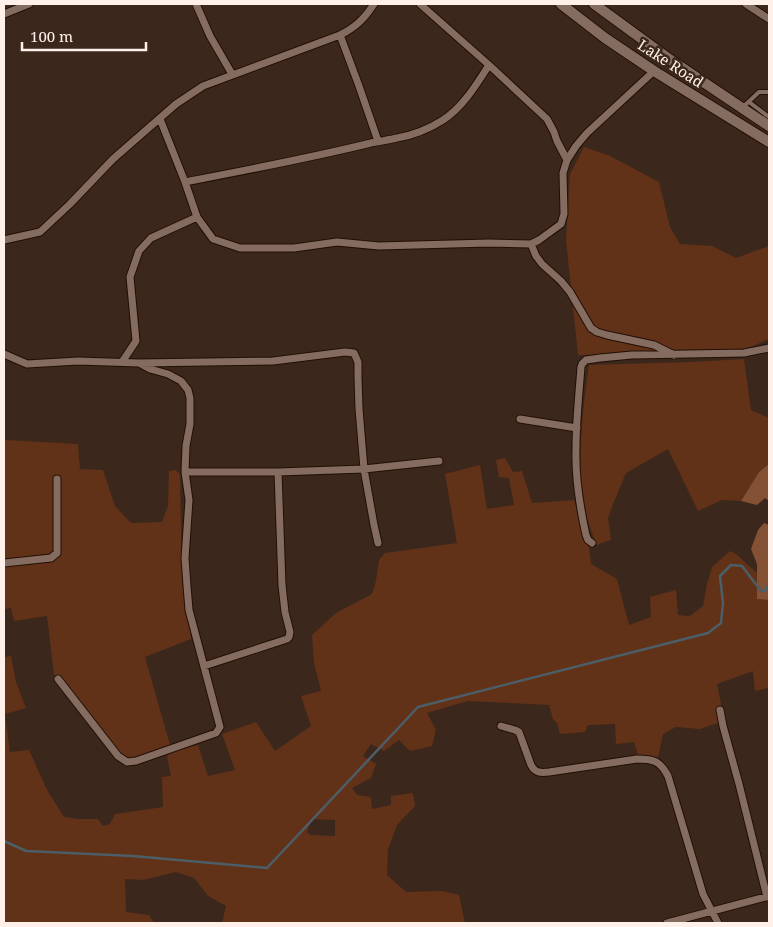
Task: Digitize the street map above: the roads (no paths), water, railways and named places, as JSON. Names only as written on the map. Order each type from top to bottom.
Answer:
[{"type":"main road","name":"Lake Road","points":[[561,4],[605,38],[654,71],[769,142]]},
{"type":"main road","name":"Lake Road","points":[[594,4],[672,61],[746,105],[769,126]]},
{"type":"street","points":[[4,14],[29,4]]},
{"type":"street","points":[[196,4],[210,36],[232,74]]},
{"type":"street","points":[[4,240],[40,232],[113,159],[176,104],[202,86],[340,35],[361,22],[374,4]]},
{"type":"street","points":[[420,4],[547,120],[567,160]]},
{"type":"street","points":[[429,12],[433,4]]},
{"type":"street","points":[[746,4],[769,19]]},
{"type":"street","points":[[340,35],[360,86],[378,141]]},
{"type":"street","points":[[186,182],[416,134],[432,127],[455,111],[489,65]]},
{"type":"street","points":[[160,119],[186,182],[197,218],[213,240],[240,248],[294,248],[337,242],[366,246],[489,243],[531,244],[539,240],[562,221],[564,214],[563,173],[567,160],[576,146],[587,133],[654,71]]},
{"type":"street","points":[[122,362],[136,341],[130,277],[139,251],[151,238],[197,218]]},
{"type":"street","points":[[531,244],[542,264],[570,292],[591,328],[607,335],[654,345],[674,355]]},
{"type":"street","points":[[592,543],[586,536],[577,472],[577,428],[581,367],[584,362],[620,356],[744,353],[769,348]]},
{"type":"street","points":[[4,354],[27,364],[78,361],[139,364],[273,361],[354,352],[358,362],[359,409],[364,469],[378,543]]},
{"type":"street","points":[[58,679],[118,756],[127,762],[136,761],[216,733],[220,727],[190,610],[188,594],[185,558],[189,500],[185,472],[186,446],[190,424],[190,398],[188,390],[181,381],[168,374],[139,364]]},
{"type":"street","points":[[520,418],[577,428]]},
{"type":"street","points":[[185,472],[278,472],[364,469],[439,461]]},
{"type":"street","points":[[204,666],[287,639],[289,636],[290,632],[282,585],[278,472]]},
{"type":"street","points":[[4,563],[50,558],[56,553],[57,479]]},
{"type":"street","points":[[667,923],[768,896],[720,710]]},
{"type":"street","points":[[502,726],[519,732],[532,768],[538,772],[638,759],[660,763],[668,776],[703,894],[718,923]]},
{"type":"lane","points":[[769,92],[760,92],[746,105],[769,117]]},
{"type":"waterway","points":[[4,839],[4,841],[26,851],[133,856],[267,868],[418,707],[708,633],[721,623],[723,603],[720,576],[731,565],[742,566],[761,591],[766,590],[769,583]]}]
